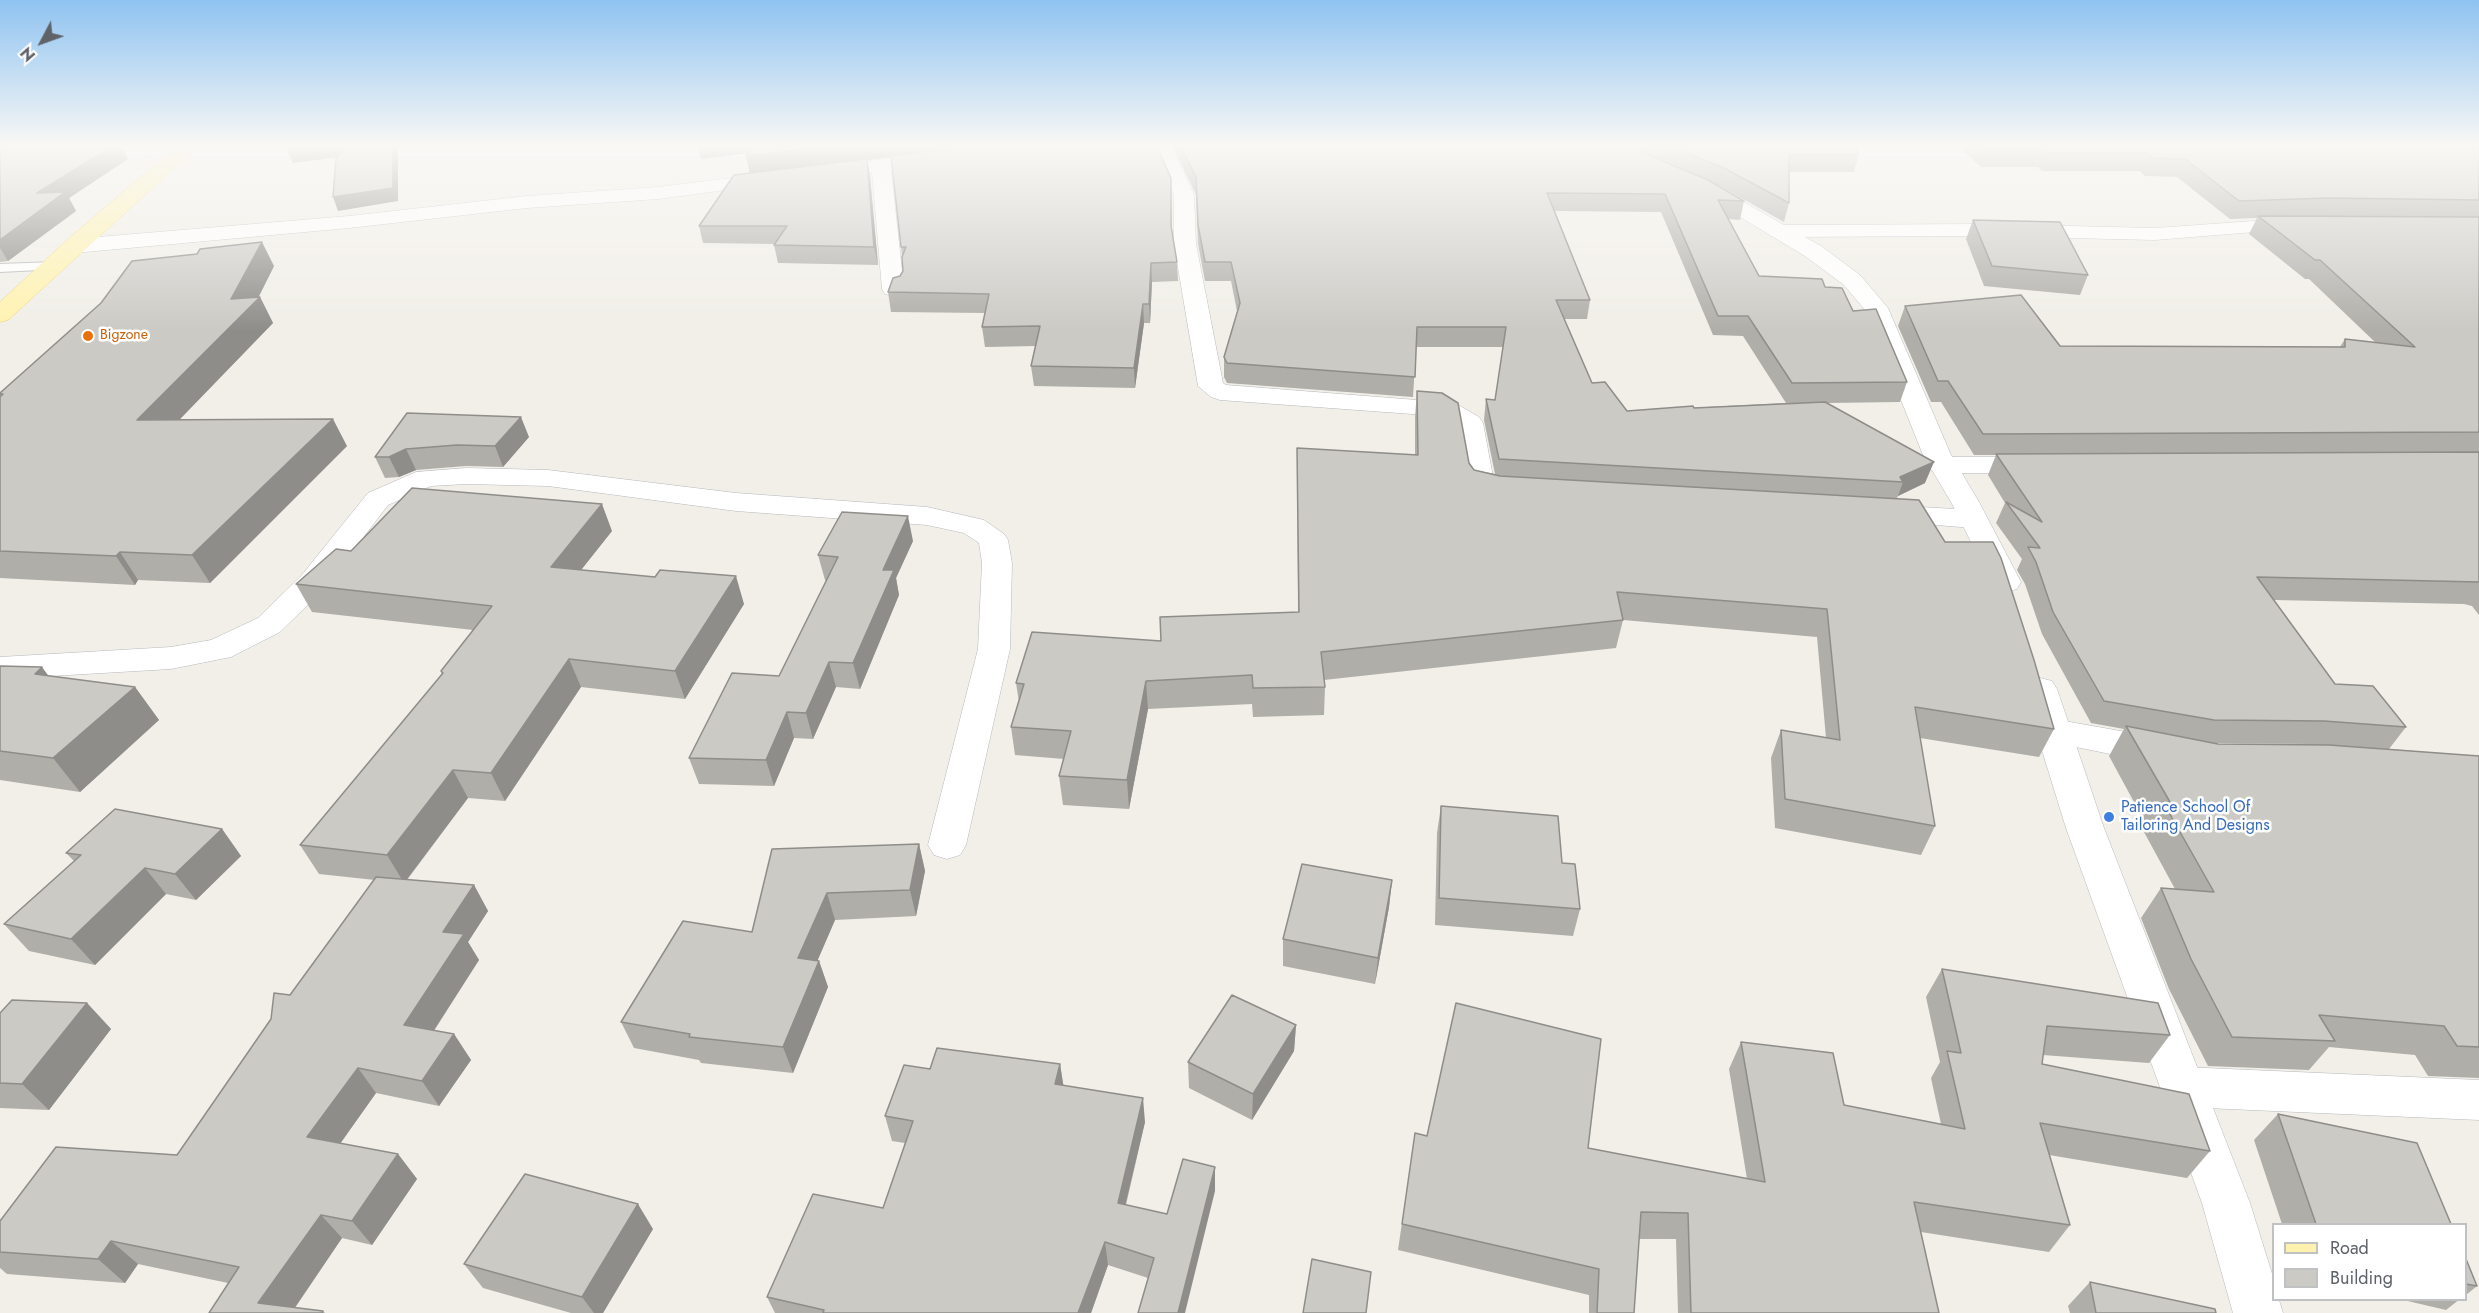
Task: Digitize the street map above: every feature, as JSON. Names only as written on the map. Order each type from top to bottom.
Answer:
[{"type":"main road","points":[[0,315],[117,208]]},
{"type":"street","points":[[74,246],[349,222],[470,208]]},
{"type":"street","points":[[885,208],[893,289]]},
{"type":"street","points":[[1184,208],[1185,244],[1211,386],[1220,392],[1446,409],[1470,423],[1481,488],[1538,495]]},
{"type":"street","points":[[1740,208],[1814,251],[1852,280],[1876,308],[1942,465],[2007,585],[2014,607]]},
{"type":"street","points":[[1778,231],[1985,230],[2155,234],[2259,225],[2317,224]]},
{"type":"street","points":[[1942,465],[2060,465]]},
{"type":"street","points":[[0,668],[171,658],[219,649],[269,625],[312,583],[378,499],[426,478],[466,476],[548,478],[736,502],[927,516],[975,526],[993,540],[998,563],[994,649],[947,845]]},
{"type":"street","points":[[1857,512],[1973,519]]},
{"type":"street","points":[[2032,664],[2085,828],[2226,1203],[2259,1313]]},
{"type":"street","points":[[2053,731],[2188,756]]},
{"type":"street","points":[[2183,1087],[2446,1096],[2479,1100]]},
{"type":"lane","points":[[0,268],[55,266]]},
{"type":"building","points":[[0,208],[43,208],[0,240]]},
{"type":"building","points":[[711,208],[871,208],[874,247],[774,245],[787,226],[699,226]]},
{"type":"building","points":[[897,208],[1171,208],[1171,226],[1177,262],[1151,263],[1149,304],[1143,304],[1134,368],[1031,366],[1040,326],[982,327],[989,294],[888,292],[893,278],[900,276],[903,271],[902,257],[906,247],[901,247]]},
{"type":"building","points":[[1197,208],[1553,208],[1590,300],[1556,300],[1592,383],[1605,382],[1627,411],[1693,406],[1694,408],[1825,402],[1934,462],[1900,477],[1903,482],[1499,459],[1486,399],[1495,400],[1506,327],[1417,327],[1415,377],[1227,363],[1224,357],[1240,303],[1231,262],[1205,262]]},
{"type":"building","points":[[1671,208],[1722,208],[1759,276],[1822,279],[1825,287],[1842,288],[1853,311],[1876,309],[1907,382],[1792,383],[1748,316],[1718,316]]},
{"type":"building","points":[[2258,216],[2479,217],[2479,432],[1983,434],[1948,381],[1938,381],[1905,306],[2021,295],[2060,346],[2345,347],[2345,339],[2415,347],[2320,260],[2315,260]]},
{"type":"building","points":[[1973,220],[2060,222],[2088,275],[1992,266]]},
{"type":"building","points":[[262,242],[231,299],[260,297],[137,420],[333,419],[192,555],[120,552],[116,556],[0,551],[0,397],[3,394],[0,393],[101,303],[132,261],[197,254],[200,249]]},
{"type":"building","points":[[1417,391],[1442,393],[1458,403],[1469,463],[1474,470],[1500,476],[1919,500],[1945,542],[1993,542],[2001,558],[2054,729],[1915,707],[1935,826],[1785,799],[1781,730],[1840,740],[1827,609],[1617,592],[1623,620],[1321,652],[1325,687],[1253,688],[1252,675],[1146,681],[1127,780],[1059,776],[1071,731],[1011,727],[1024,684],[1016,683],[1032,632],[1161,641],[1160,617],[1299,612],[1297,448],[1418,455]]},
{"type":"building","points":[[407,413],[521,417],[495,446],[457,445],[406,449],[389,457],[375,457]]},
{"type":"building","points":[[2479,452],[2479,582],[2257,577],[2335,684],[2373,686],[2406,727],[2324,721],[2214,720],[2104,701],[2053,612],[2036,562],[2028,547],[2040,548],[2006,502],[2042,522],[1996,454]]},
{"type":"building","points":[[412,488],[602,504],[551,567],[655,577],[660,570],[736,576],[675,671],[569,659],[491,773],[453,770],[387,855],[300,845],[443,673],[441,671],[492,606],[296,584],[336,549],[351,551]]},
{"type":"building","points":[[842,512],[908,516],[883,570],[894,570],[853,663],[829,662],[806,713],[787,712],[766,760],[689,758],[732,673],[779,676],[838,557],[818,555]]},
{"type":"building","points":[[0,666],[42,667],[35,674],[135,687],[53,758],[0,751]]},
{"type":"building","points":[[2126,726],[2218,744],[2329,745],[2479,756],[2479,1047],[2457,1046],[2444,1026],[2319,1015],[2335,1041],[2232,1037],[2191,959],[2161,888],[2214,892],[2163,802],[2170,802]]},
{"type":"building","points":[[1441,806],[1558,816],[1562,863],[1575,864],[1580,909],[1439,898]]},
{"type":"building","points":[[115,809],[222,829],[175,874],[145,868],[71,939],[4,924],[81,855],[66,853]]},
{"type":"building","points":[[919,844],[910,890],[827,893],[798,958],[819,961],[783,1047],[689,1037],[690,1034],[621,1022],[683,921],[752,932],[772,849]]},
{"type":"building","points":[[1302,864],[1392,880],[1378,958],[1283,939]]},
{"type":"building","points":[[376,877],[474,885],[443,932],[464,934],[404,1025],[454,1034],[422,1081],[358,1068],[307,1137],[398,1154],[352,1221],[321,1215],[258,1303],[323,1311],[322,1313],[209,1313],[239,1267],[111,1241],[98,1259],[0,1252],[0,1221],[56,1147],[177,1155],[271,1019],[274,993],[290,995]]},
{"type":"building","points":[[1942,969],[2158,1003],[2170,1035],[2047,1026],[2042,1064],[2189,1094],[2210,1151],[2040,1123],[2070,1225],[1914,1202],[1939,1313],[1691,1313],[1688,1213],[1641,1212],[1634,1313],[1597,1313],[1599,1269],[1402,1224],[1415,1133],[1427,1136],[1456,1003],[1601,1039],[1588,1148],[1765,1182],[1741,1042],[1833,1053],[1844,1105],[1965,1129],[1947,1051],[1961,1053]]},
{"type":"building","points":[[1232,995],[1296,1025],[1253,1094],[1188,1062]]},
{"type":"building","points":[[12,1000],[87,1003],[22,1084],[0,1083],[0,1013]]},
{"type":"building","points":[[937,1048],[1060,1064],[1055,1084],[1143,1098],[1118,1203],[1167,1214],[1183,1159],[1215,1167],[1178,1313],[1138,1313],[1154,1258],[1105,1242],[1078,1313],[823,1313],[824,1310],[767,1297],[813,1194],[883,1208],[913,1121],[885,1116],[904,1065],[930,1069]]},
{"type":"building","points":[[2278,1114],[2417,1143],[2451,1223],[2316,1223]]},
{"type":"building","points":[[525,1174],[638,1204],[582,1297],[464,1264]]},
{"type":"building","points":[[1312,1259],[1371,1272],[1366,1313],[1303,1313]]},
{"type":"building","points":[[2467,1261],[2477,1286],[2467,1284]]},
{"type":"building","points":[[2090,1282],[2215,1309],[2216,1313],[2096,1313]]},
{"type":"place","name":"Bigzone","points":[[88,336]]},
{"type":"place","name":"Patience School Of Tailoring And Designs","points":[[2109,817]]}]
